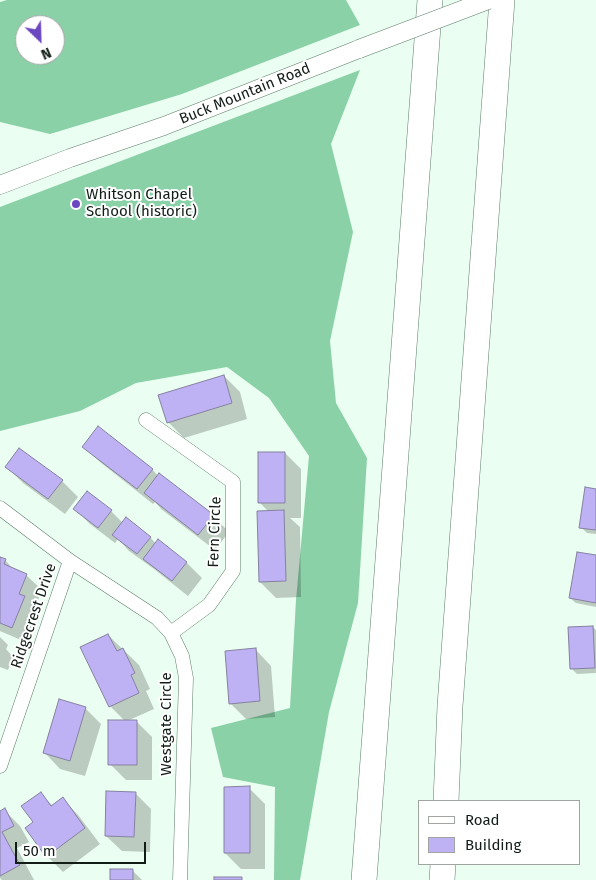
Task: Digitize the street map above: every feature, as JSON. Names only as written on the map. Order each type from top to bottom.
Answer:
[{"type":"highway","points":[[364,880],[430,0]]},
{"type":"highway","points":[[446,800],[450,706],[502,0]]},
{"type":"highway","points":[[442,880],[443,865]]},
{"type":"street","name":"Buck Mountain Road","points":[[0,185],[70,158],[164,126],[488,0]]},
{"type":"street","name":"Fern Circle","points":[[146,420],[233,482],[233,571],[209,605],[171,633]]},
{"type":"street","name":"Westgate Circle","points":[[0,508],[70,561],[157,618],[171,633],[182,656],[186,678],[180,880]]},
{"type":"street","name":"Ridgecrest Drive","points":[[0,766],[70,561]]},
{"type":"green space","points":[[7,0],[346,0],[360,25],[182,94],[50,134],[0,122],[0,2]]},
{"type":"green space","points":[[360,70],[331,144],[353,232],[330,341],[336,403],[367,458],[358,603],[329,712],[300,880],[274,880],[275,787],[223,777],[211,728],[290,708],[296,600],[309,456],[269,398],[227,367],[136,383],[80,411],[0,431],[0,207]]},
{"type":"building","points":[[224,375],[232,403],[167,423],[158,395]]},
{"type":"building","points":[[98,426],[153,469],[137,489],[82,447]]},
{"type":"building","points":[[19,448],[63,480],[48,499],[5,467]]},
{"type":"building","points":[[258,452],[285,452],[285,503],[258,503]]},
{"type":"building","points":[[159,473],[214,515],[198,535],[144,493]]},
{"type":"building","points":[[585,487],[596,489],[596,530],[579,528]]},
{"type":"building","points":[[87,491],[112,510],[98,528],[73,509]]},
{"type":"building","points":[[284,510],[286,581],[259,582],[257,511]]},
{"type":"building","points":[[126,517],[151,537],[137,554],[112,535]]},
{"type":"building","points":[[158,539],[187,562],[172,581],[143,559]]},
{"type":"building","points":[[577,552],[596,555],[596,603],[569,598]]},
{"type":"building","points":[[0,557],[6,559],[4,564],[27,574],[19,594],[25,596],[12,628],[0,623]]},
{"type":"building","points":[[593,626],[595,668],[570,669],[568,627]]},
{"type":"building","points":[[108,634],[117,651],[123,648],[135,673],[131,675],[139,693],[109,707],[80,647]]},
{"type":"building","points":[[256,648],[260,701],[229,704],[225,651]]},
{"type":"building","points":[[59,699],[86,707],[70,761],[43,753]]},
{"type":"building","points":[[108,720],[137,720],[137,765],[108,765]]},
{"type":"building","points":[[250,786],[250,853],[224,853],[224,787]]},
{"type":"building","points":[[106,791],[136,792],[134,837],[105,836]]},
{"type":"building","points":[[41,792],[51,806],[63,797],[85,828],[46,857],[25,828],[33,822],[21,806]]},
{"type":"building","points":[[5,808],[14,826],[2,832],[20,865],[0,876],[0,811]]},
{"type":"building","points":[[110,869],[133,869],[133,880],[110,880]]},
{"type":"building","points":[[214,877],[242,877],[242,880],[214,880]]},
{"type":"place","name":"Whitson Chapel School (historic)","points":[[76,204]]}]
